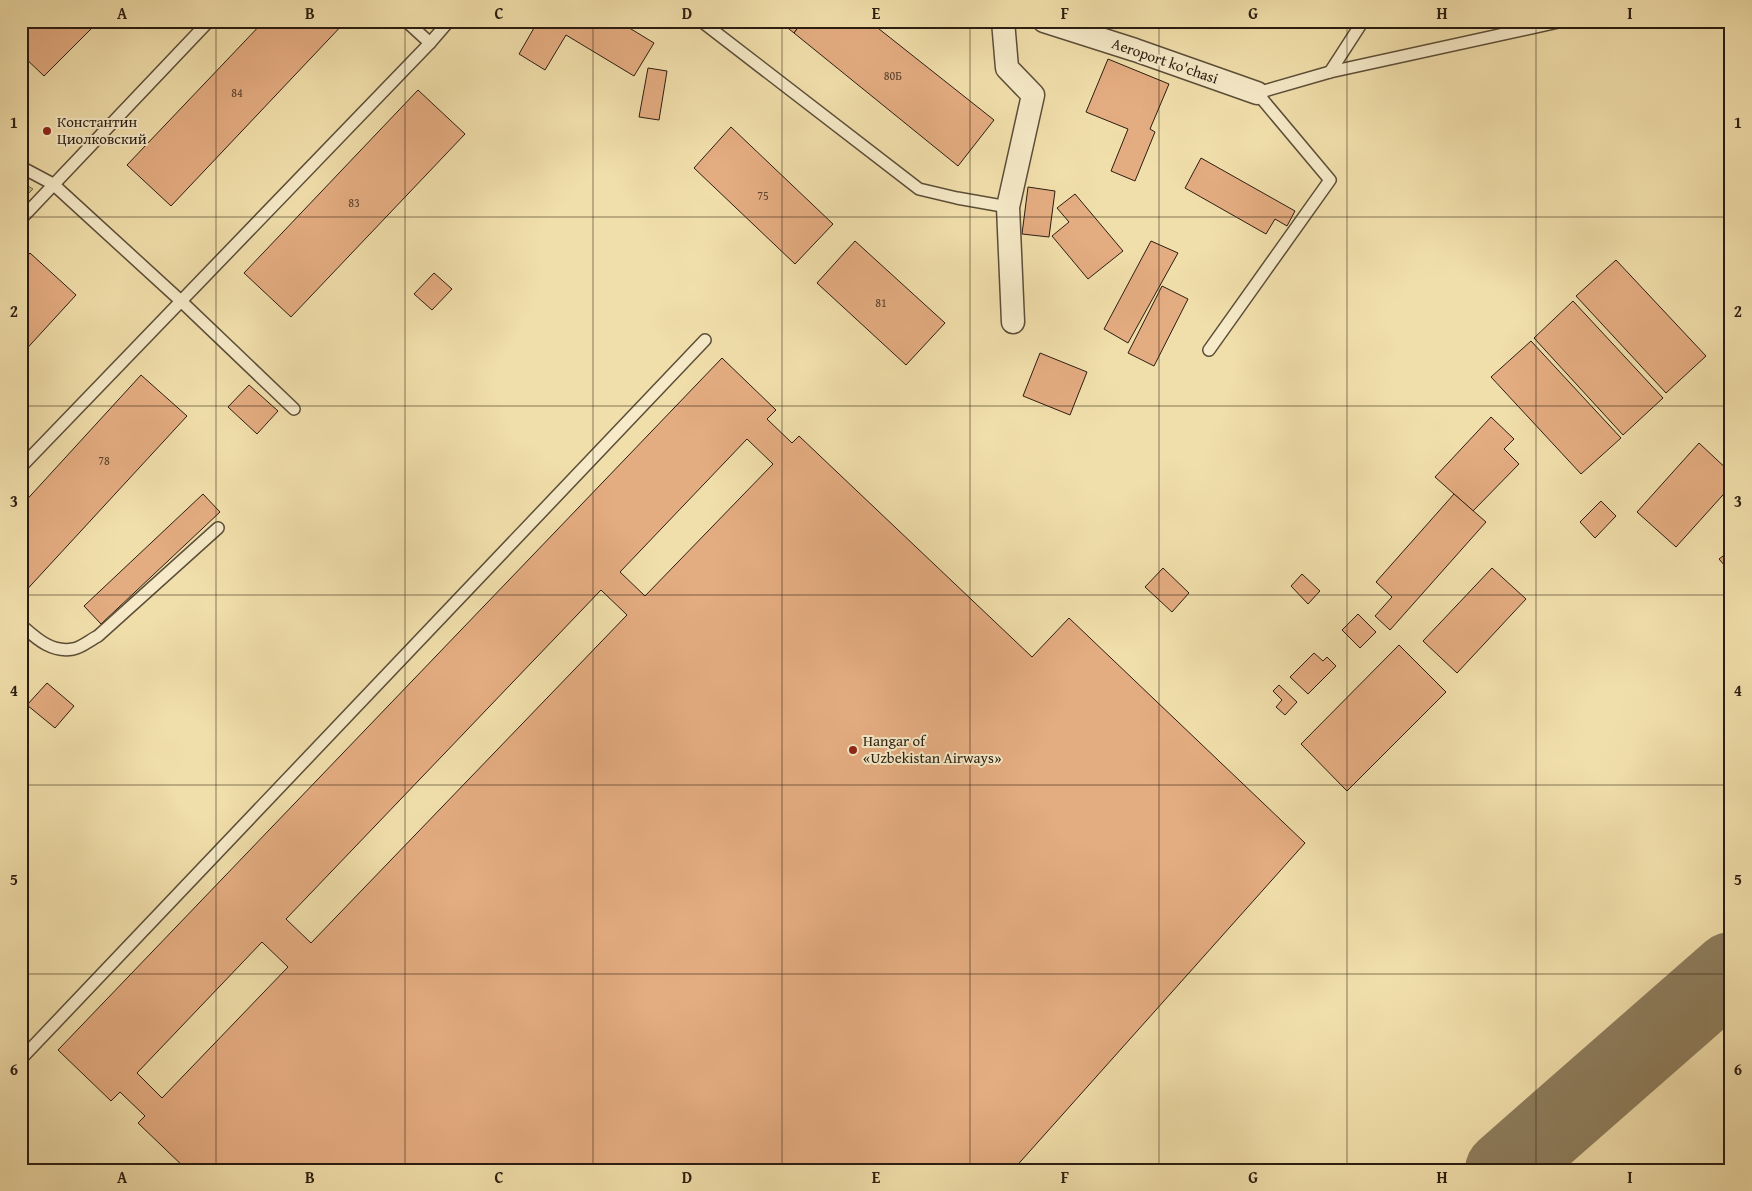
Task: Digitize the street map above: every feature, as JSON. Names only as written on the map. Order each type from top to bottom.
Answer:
[{"type":"street","points":[[1003,21],[1007,68],[1033,95],[1008,207],[1013,322]]},
{"type":"street","name":"Aeroport ko'chasi","points":[[1044,21],[1135,50],[1257,93]]},
{"type":"lane","points":[[21,219],[209,21]]},
{"type":"lane","points":[[406,21],[430,43]]},
{"type":"lane","points":[[21,467],[182,302],[449,21]]},
{"type":"lane","points":[[701,21],[919,189],[1008,207]]},
{"type":"lane","points":[[1330,72],[1363,21]]},
{"type":"lane","points":[[1209,350],[1330,180],[1257,93],[1330,72],[1563,21]]},
{"type":"lane","points":[[21,167],[53,184],[182,302],[294,409]]},
{"type":"lane","points":[[21,1059],[705,340]]},
{"type":"lane","points":[[21,626],[44,644],[60,650],[74,649],[98,636],[218,528]]},
{"type":"green space","points":[[21,182],[33,189],[21,201]]},
{"type":"building","points":[[21,21],[98,22],[44,76],[21,54]]},
{"type":"building","points":[[264,21],[346,21],[171,206],[127,165]]},
{"type":"building","points":[[538,21],[618,21],[654,43],[634,76],[566,35],[545,70],[519,54]]},
{"type":"building","points":[[779,21],[803,21],[794,33]]},
{"type":"building","points":[[803,21],[869,21],[994,120],[958,166],[794,33]]},
{"type":"building","points":[[1108,59],[1169,84],[1150,129],[1155,132],[1135,181],[1111,171],[1128,129],[1086,112]]},
{"type":"building","points":[[648,68],[667,71],[659,120],[639,117]]},
{"type":"building","points":[[418,90],[465,134],[291,317],[244,273]]},
{"type":"building","points":[[731,127],[833,224],[795,264],[694,168]]},
{"type":"building","points":[[1201,158],[1295,211],[1287,226],[1275,219],[1266,234],[1185,188]]},
{"type":"building","points":[[1028,187],[1055,191],[1049,237],[1022,234]]},
{"type":"building","points":[[1075,194],[1123,251],[1088,279],[1052,236],[1069,222],[1057,208]]},
{"type":"building","points":[[855,241],[945,323],[906,365],[817,283]]},
{"type":"building","points":[[1151,241],[1178,253],[1128,343],[1104,329]]},
{"type":"building","points":[[30,253],[76,295],[21,355],[21,263]]},
{"type":"building","points":[[1616,260],[1706,356],[1666,393],[1576,296]]},
{"type":"building","points":[[434,273],[452,289],[432,310],[414,294]]},
{"type":"building","points":[[1162,286],[1188,299],[1154,366],[1128,353]]},
{"type":"building","points":[[1573,301],[1663,398],[1623,435],[1534,338]]},
{"type":"building","points":[[1531,341],[1621,438],[1581,474],[1491,377]]},
{"type":"building","points":[[1040,353],[1087,372],[1070,415],[1023,396]]},
{"type":"building","name":"Hangar of «Uzbekistan Airways»","points":[[722,358],[776,410],[767,419],[792,443],[799,436],[1032,657],[1069,618],[1305,843],[1013,1170],[187,1170],[138,1123],[145,1116],[120,1092],[111,1101],[58,1050]],"holes":[[[747,439],[773,464],[645,596],[620,572]],[[601,590],[627,615],[311,943],[286,919]],[[262,942],[288,967],[162,1098],[137,1073]]]},
{"type":"building","points":[[141,375],[187,416],[21,596],[21,506]]},
{"type":"building","points":[[249,385],[278,411],[257,434],[228,407]]},
{"type":"building","points":[[1491,417],[1514,439],[1504,449],[1519,464],[1473,511],[1435,477]]},
{"type":"building","points":[[1699,443],[1731,473],[1731,486],[1676,547],[1637,512]]},
{"type":"building","points":[[203,494],[220,512],[101,624],[84,606]]},
{"type":"building","points":[[1454,494],[1486,522],[1390,630],[1375,616],[1392,597],[1376,582]]},
{"type":"building","points":[[1601,501],[1616,516],[1595,538],[1580,522]]},
{"type":"building","points":[[1731,550],[1731,573],[1719,559]]},
{"type":"building","points":[[1163,568],[1189,593],[1172,612],[1145,587]]},
{"type":"building","points":[[1492,568],[1526,599],[1457,673],[1423,641]]},
{"type":"building","points":[[1302,574],[1320,591],[1308,604],[1291,586]]},
{"type":"building","points":[[1358,614],[1376,632],[1360,648],[1342,630]]},
{"type":"building","points":[[1399,645],[1446,692],[1347,791],[1301,744]]},
{"type":"building","points":[[1314,653],[1323,661],[1327,657],[1336,666],[1308,694],[1290,677]]},
{"type":"building","points":[[47,683],[74,706],[55,728],[27,705]]},
{"type":"building","points":[[1279,685],[1297,702],[1285,715],[1276,707],[1282,700],[1273,691]]},
{"type":"taxiway","points":[[1504,1170],[1731,971]]},
{"type":"place","name":"Константин Циолковский","points":[[47,131]]},
{"type":"place","name":"Hangar of «Uzbekistan Airways»","points":[[853,750]]}]
